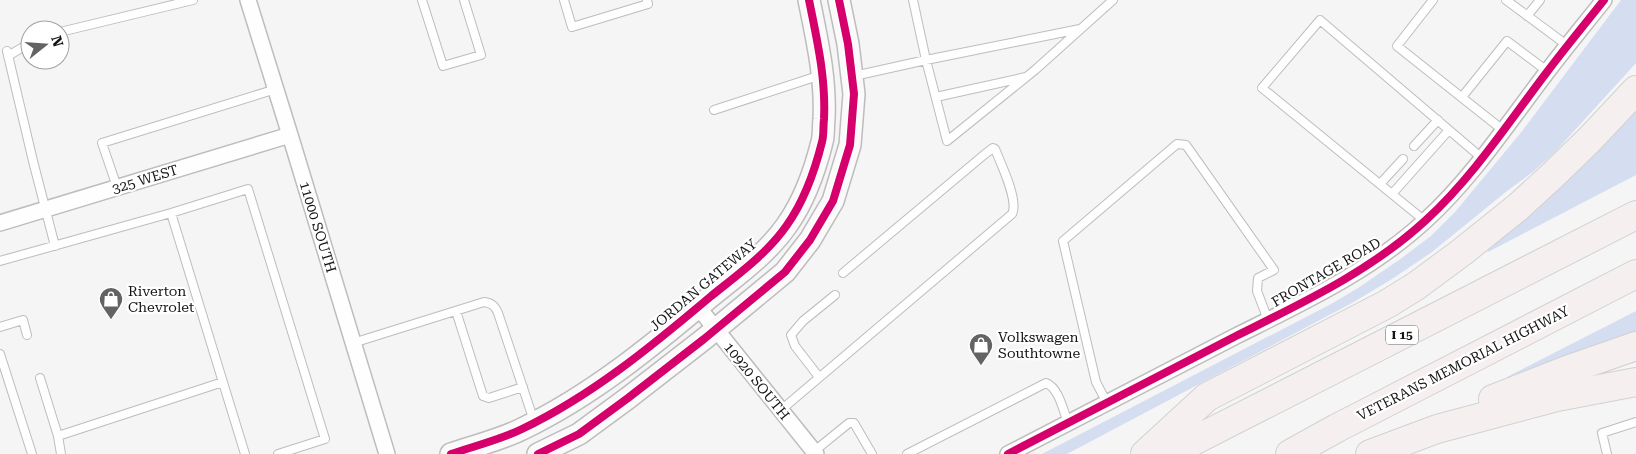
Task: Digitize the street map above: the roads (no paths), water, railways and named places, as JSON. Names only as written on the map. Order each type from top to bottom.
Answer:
[{"type":"highway","points":[[1145,454],[1207,397],[1387,304],[1416,286],[1470,247],[1554,174],[1636,90]]},
{"type":"highway","name":"I 15","points":[[1168,454],[1636,216]]},
{"type":"highway","name":"VETERANS MEMORIAL HIGHWAY","points":[[1290,454],[1636,274]]},
{"type":"highway","points":[[1436,429],[1476,407],[1513,391],[1636,346]]},
{"type":"highway","points":[[1556,397],[1592,382],[1636,369]]},
{"type":"highway","points":[[1370,454],[1436,429],[1556,397],[1636,382]]},
{"type":"main road","name":"JORDAN GATEWAY","points":[[451,454],[520,430],[564,408],[611,376],[765,252],[787,224],[807,189],[822,140],[825,96],[823,74],[808,0]]},
{"type":"main road","points":[[538,454],[578,434],[628,398],[716,329],[785,272],[810,240],[833,201],[850,145],[854,94],[848,44],[839,0]]},
{"type":"street","name":"11000 SOUTH","points":[[248,0],[387,454]]},
{"type":"street","name":"FRONTAGE ROAD","points":[[1008,454],[1268,320],[1350,276],[1389,250],[1425,221],[1483,159],[1547,71],[1604,0]]},
{"type":"street","name":"325 WEST","points":[[0,223],[290,135]]},
{"type":"street","name":"10920 SOUTH","points":[[698,307],[814,453]]},
{"type":"lane","points":[[70,30],[193,0]]},
{"type":"lane","points":[[422,0],[444,66],[481,55],[464,0]]},
{"type":"lane","points":[[564,0],[572,27],[648,4],[647,0]]},
{"type":"lane","points":[[913,0],[947,141],[1028,76],[1113,0]]},
{"type":"lane","points":[[1433,0],[1397,46],[1504,131]]},
{"type":"lane","points":[[1506,0],[1568,46]]},
{"type":"lane","points":[[1528,16],[1540,0]]},
{"type":"lane","points":[[1425,221],[1262,88],[1320,20],[1483,159]]},
{"type":"lane","points":[[852,76],[1081,29]]},
{"type":"lane","points":[[1462,97],[1507,41],[1547,71]]},
{"type":"lane","points":[[20,48],[8,54],[44,209],[55,246]]},
{"type":"lane","points":[[714,110],[823,74]]},
{"type":"lane","points":[[936,97],[1028,76]]},
{"type":"lane","points":[[117,187],[102,143],[276,89]]},
{"type":"lane","points":[[1414,146],[1438,120]]},
{"type":"lane","points":[[1392,194],[1449,130]]},
{"type":"lane","points":[[1107,403],[1096,382],[1063,240],[1177,144],[1186,145],[1274,270],[1258,278],[1257,292],[1268,320]]},
{"type":"lane","points":[[781,410],[1012,214],[1014,210],[1013,199],[996,149],[992,148],[843,273]]},
{"type":"lane","points":[[1380,184],[1403,159]]},
{"type":"lane","points":[[0,262],[248,189],[325,439],[278,454]]},
{"type":"lane","points":[[171,213],[245,454]]},
{"type":"lane","points":[[819,378],[795,346],[791,335],[803,321],[835,295]]},
{"type":"lane","points":[[353,343],[484,302],[490,303],[495,306],[535,423]]},
{"type":"lane","points":[[456,311],[483,396],[489,398],[523,387]]},
{"type":"lane","points":[[0,328],[23,320],[27,335]]},
{"type":"lane","points":[[0,354],[32,454]]},
{"type":"lane","points":[[40,378],[58,436],[61,454]]},
{"type":"lane","points":[[58,436],[223,382]]},
{"type":"lane","points":[[907,454],[1046,384],[1056,391],[1068,423]]},
{"type":"lane","points":[[1607,454],[1602,433],[1636,422]]},
{"type":"lane","points":[[814,453],[849,423],[854,423],[872,454]]},
{"type":"place","name":"Riverton Chevrolet","points":[[111,320]]},
{"type":"place","name":"Volkswagen Southtowne","points":[[981,366]]}]
